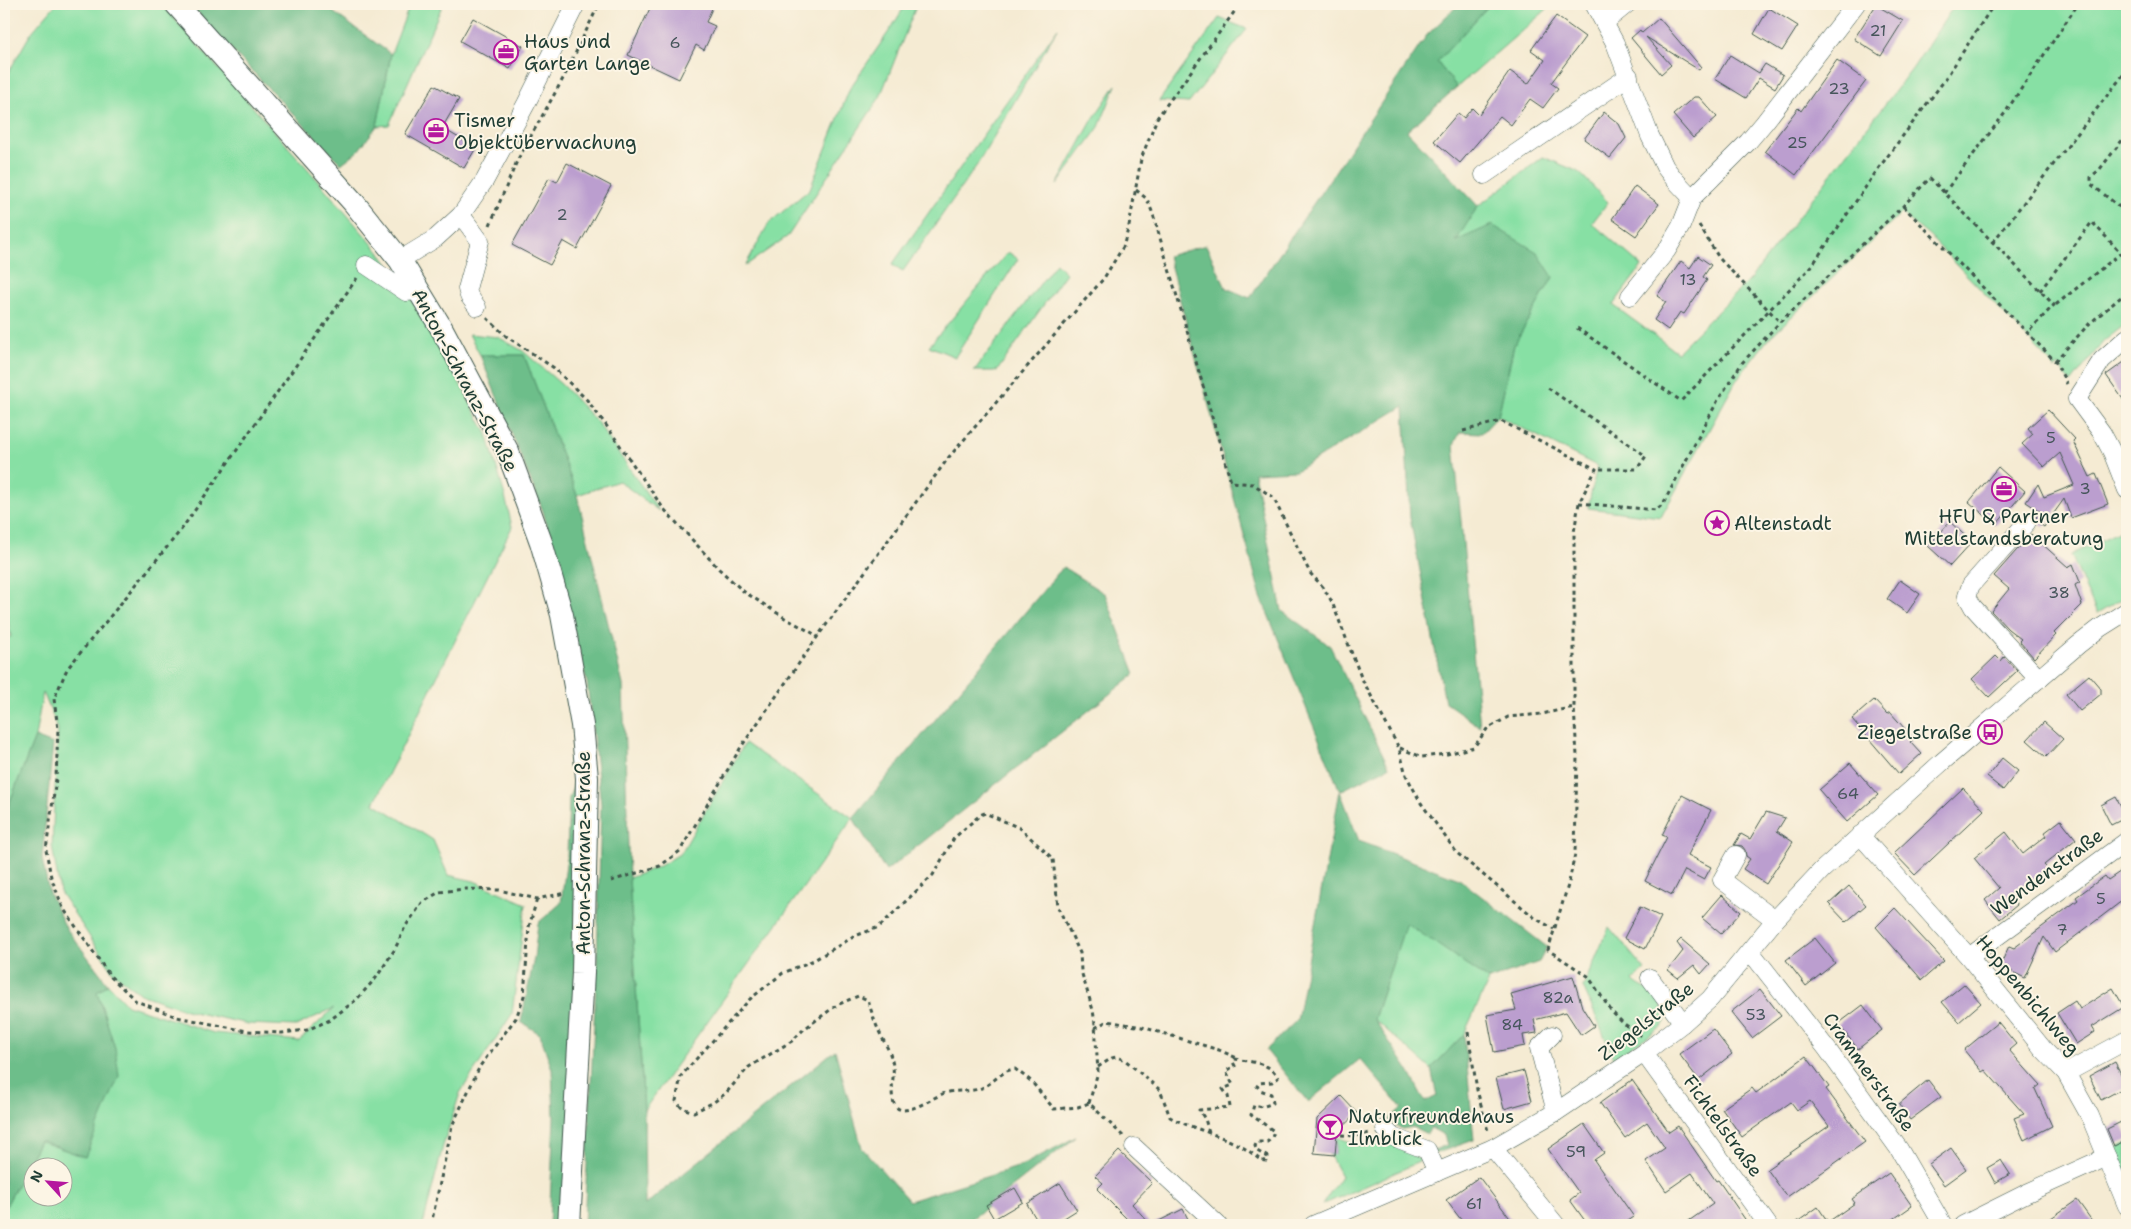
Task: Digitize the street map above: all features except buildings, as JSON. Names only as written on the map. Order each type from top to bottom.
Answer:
[{"type":"main road","name":"Anton-Schranz-Straße","points":[[176,4],[354,203],[400,260],[442,329],[508,452],[541,542],[562,615],[582,725],[587,778],[583,973],[569,1225]]},
{"type":"street","points":[[400,260],[436,238],[461,215],[485,180],[526,104],[576,4]]},
{"type":"street","points":[[1594,4],[1605,22],[1628,76],[1650,136],[1665,167],[1692,198]]},
{"type":"street","points":[[1605,22],[1627,4]]},
{"type":"street","points":[[1630,296],[1666,250],[1681,226],[1692,198],[1764,123],[1856,4]]},
{"type":"street","points":[[1484,176],[1628,76]]},
{"type":"street","points":[[461,215],[480,240],[467,289],[469,296],[477,307]]},
{"type":"street","points":[[366,265],[406,292],[419,291]]},
{"type":"street","points":[[2127,338],[2102,360],[2077,399],[2102,434],[2112,452],[2127,490]]},
{"type":"street","points":[[2027,522],[1971,585],[1967,596],[1974,607],[2039,679]]},
{"type":"street","name":"Ziegelstraße","points":[[1320,1224],[1493,1148],[1556,1112],[1649,1049],[1710,999],[1775,920],[1822,870],[1860,835],[2039,679],[2100,628],[2127,611]]},
{"type":"street","name":"Hoppenbichlweg","points":[[1860,835],[1969,957],[2043,1049],[2066,1073],[2090,1116],[2127,1206]]},
{"type":"street","name":"Wendenstraße","points":[[1969,957],[2127,841]]},
{"type":"street","points":[[1736,855],[1722,880],[1775,920]]},
{"type":"street","name":"Crammerstraße","points":[[1750,951],[1822,1042],[1899,1149],[1943,1225]]},
{"type":"street","points":[[1650,978],[1683,1023]]},
{"type":"street","points":[[1552,1035],[1539,1048],[1556,1112]]},
{"type":"street","points":[[2066,1073],[2127,1040]]},
{"type":"street","name":"Fichtelstraße","points":[[1649,1049],[1768,1225]]},
{"type":"street","points":[[1385,1129],[1393,1137],[1427,1150],[1437,1172]]},
{"type":"street","points":[[1134,1147],[1218,1225]]},
{"type":"street","points":[[1493,1148],[1556,1225]]},
{"type":"street","points":[[1963,1225],[2027,1192],[2107,1157]]},
{"type":"path","points":[[480,240],[488,231],[517,161],[564,75],[599,4]]},
{"type":"path","points":[[612,881],[660,866],[680,851],[741,747],[818,636],[949,457],[1104,278],[1123,247],[1130,226],[1141,159],[1157,118],[1240,4]]},
{"type":"path","points":[[1577,328],[1681,401],[1768,309],[1811,267],[1878,168],[1944,81],[1994,4]]},
{"type":"path","points":[[1944,193],[2005,113],[2078,4]]},
{"type":"path","points":[[1993,242],[2127,70]]},
{"type":"path","points":[[2127,134],[2100,170],[2092,177],[2091,184],[2127,213]]},
{"type":"path","points":[[1579,503],[1656,510],[1663,504],[1718,400],[1742,363],[1780,322],[1930,178],[2054,305],[2052,307]]},
{"type":"path","points":[[1136,190],[1147,199],[1153,214],[1231,482],[1253,484],[1273,498],[1310,573],[1323,587],[1332,602],[1361,677],[1399,748],[1406,775],[1420,803],[1456,853],[1535,918],[1554,929]]},
{"type":"path","points":[[1692,198],[1695,218],[1719,258],[1780,322]]},
{"type":"path","points":[[1902,206],[2055,361],[2077,399]]},
{"type":"path","points":[[2027,333],[2052,307],[2121,253],[2092,222],[2040,291]]},
{"type":"path","points":[[366,265],[181,530],[68,669],[54,699],[58,729],[56,779],[46,850],[51,877],[68,916],[110,976],[136,1001],[177,1017],[247,1031],[282,1034],[307,1030],[330,1020],[356,1000],[376,978],[396,949],[405,927],[422,903],[439,892],[464,889],[499,890],[537,899],[565,893]]},
{"type":"path","points":[[2055,361],[2089,324],[2127,292]]},
{"type":"path","points":[[477,307],[506,336],[554,368],[587,400],[663,508],[719,569],[743,591],[785,618],[818,636]]},
{"type":"path","points":[[1463,432],[1501,421],[1596,469],[1637,469],[1646,456],[1548,388]]},
{"type":"path","points":[[1596,469],[1579,503],[1574,532],[1574,708],[1577,756],[1575,854],[1569,882],[1548,950],[1588,976],[1618,1018],[1649,1049]]},
{"type":"path","points":[[1399,748],[1422,757],[1447,754],[1474,747],[1487,729],[1508,717],[1542,714],[1574,708]]},
{"type":"path","points":[[985,813],[1020,828],[1052,859],[1058,907],[1080,953],[1081,971],[1093,1010],[1096,1028],[1098,1067],[1094,1093],[1089,1103],[1078,1107],[1054,1109],[1031,1081],[1015,1069],[1010,1069],[990,1085],[978,1089],[946,1092],[910,1110],[902,1110],[894,1104],[892,1061],[877,1027],[868,1000],[858,996],[837,1005],[804,1029],[792,1041],[749,1068],[732,1087],[714,1102],[694,1112],[682,1108],[676,1101],[681,1076],[750,999],[783,973],[814,960],[856,936],[879,927],[933,875],[954,838],[980,815],[985,813]]},
{"type":"path","points":[[431,1225],[452,1126],[480,1066],[516,1018],[524,996],[530,927],[537,899]]},
{"type":"path","points":[[1096,1028],[1108,1021],[1142,1027],[1218,1050],[1240,1060]]},
{"type":"path","points":[[1468,1032],[1477,1090],[1486,1124]]},
{"type":"path","points":[[1098,1067],[1112,1058],[1117,1057],[1125,1060],[1160,1090],[1170,1117],[1236,1143],[1260,1160],[1266,1161],[1268,1157],[1257,1151],[1255,1146],[1257,1142],[1267,1142],[1272,1138],[1274,1131],[1250,1115],[1250,1111],[1254,1105],[1262,1107],[1273,1103],[1271,1094],[1260,1090],[1257,1086],[1259,1083],[1272,1082],[1278,1078],[1274,1071],[1268,1066],[1235,1059],[1235,1066],[1226,1071],[1233,1085],[1223,1089],[1228,1096],[1230,1107],[1199,1110],[1205,1119],[1209,1132]]},
{"type":"path","points":[[1089,1103],[1134,1147]]},
{"type":"path","points":[[1341,1135],[1356,1136],[1385,1129]]},
{"type":"green space","points":[[56,4],[161,4],[380,253],[425,319],[487,434],[512,527],[374,803],[433,840],[448,875],[474,881],[526,904],[512,1014],[460,1093],[443,1146],[423,1225],[4,1225],[4,1210],[22,1176],[22,1206],[72,1206],[72,1156],[32,1156],[40,1141],[85,1157],[115,1048],[97,992],[108,984],[127,1005],[214,1033],[299,1041],[334,1008],[296,1026],[248,1024],[189,1011],[140,994],[113,972],[60,892],[52,846],[58,729],[43,692],[35,737],[4,817],[4,636],[11,637],[4,599],[4,80],[31,33]]},
{"type":"green space","points":[[191,4],[322,4],[391,54],[377,126],[358,151],[341,164],[208,25]]},
{"type":"green space","points":[[410,4],[443,4],[389,125],[377,126],[391,54]]},
{"type":"green space","points":[[906,4],[917,4],[880,97],[788,236],[745,266],[769,223],[810,189],[850,88]]},
{"type":"green space","points":[[1459,4],[1490,4],[1437,62],[1457,87],[1407,131],[1478,206],[1456,241],[1492,225],[1537,252],[1553,277],[1514,345],[1498,416],[1482,433],[1460,432],[1454,445],[1480,727],[1445,702],[1410,518],[1404,406],[1296,471],[1254,473],[1282,611],[1330,646],[1389,767],[1340,791],[1261,597],[1168,256],[1206,245],[1226,288],[1250,298],[1427,35]]},
{"type":"green space","points":[[1490,4],[1553,4],[1457,87],[1437,62]]},
{"type":"green space","points":[[1955,4],[2127,4],[2127,323],[2103,342],[2071,383],[2059,366],[2055,369],[2044,355],[1929,236],[1901,213],[1769,338],[1737,379],[1661,517],[1588,508],[1597,466],[1498,416],[1514,345],[1553,277],[1455,241],[1478,206],[1543,157],[1579,172],[1608,202],[1592,223],[1642,266],[1613,305],[1677,352],[1751,278],[1913,68]]},
{"type":"green space","points":[[1219,18],[1247,29],[1189,103],[1159,101]]},
{"type":"green space","points":[[1058,28],[977,165],[903,271],[892,265]]},
{"type":"green space","points":[[1116,85],[1099,127],[1057,185],[1093,119]]},
{"type":"green space","points":[[1008,252],[1018,259],[955,357],[929,346]]},
{"type":"green space","points":[[1056,263],[1066,273],[997,371],[974,371]]},
{"type":"green space","points":[[469,334],[498,337],[523,351],[562,385],[597,422],[659,511],[619,481],[577,495],[524,355],[480,355]]},
{"type":"green space","points":[[480,355],[524,355],[577,495],[623,685],[629,878],[644,1110],[645,1205],[835,1050],[862,1148],[909,1201],[1021,1166],[1076,1137],[964,1225],[584,1225],[597,963],[601,804],[587,682],[543,511]]},
{"type":"green space","points":[[2124,529],[2127,537],[2127,596],[2097,614],[2071,555]]},
{"type":"green space","points":[[1063,567],[1105,594],[1135,674],[886,871],[853,818]]},
{"type":"green space","points":[[35,737],[53,744],[42,858],[49,893],[66,928],[108,984],[97,992],[115,1048],[119,1076],[85,1157],[40,1141],[32,1156],[22,1156],[22,1176],[4,1210],[4,1076],[7,1051],[4,1036],[4,817]]},
{"type":"green space","points":[[745,743],[853,818],[644,1110],[629,878],[660,866],[681,853]]},
{"type":"green space","points":[[577,776],[572,1225],[549,1225],[554,1118],[552,1069],[540,1034],[521,1022],[534,958],[538,923],[561,903],[567,858],[569,798]]},
{"type":"green space","points":[[1340,791],[1359,841],[1459,879],[1547,947],[1539,962],[1489,980],[1406,923],[1374,1019],[1409,1071],[1425,1102],[1437,1096],[1431,1069],[1464,1034],[1474,1140],[1434,1154],[1434,1150],[1447,1145],[1444,1135],[1431,1128],[1427,1134],[1413,1127],[1402,1129],[1388,1120],[1402,1108],[1360,1059],[1308,1102],[1266,1050],[1297,1020]]},
{"type":"green space","points":[[1406,922],[1489,980],[1464,1034],[1431,1069],[1374,1019]]},
{"type":"green space","points":[[1609,927],[1645,970],[1633,980],[1656,997],[1666,1020],[1662,1027],[1614,1058],[1583,987]]},
{"type":"green space","points":[[1337,1137],[1361,1146],[1386,1142],[1421,1159],[1419,1162],[1322,1205],[1341,1176],[1329,1154],[1335,1154]]},
{"type":"green space","points":[[2127,1143],[2127,1191],[2111,1152]]},
{"type":"place","name":"Haus und Garten Lange","points":[[506,52]]},
{"type":"place","name":"Tismer Objektüberwachung","points":[[436,131]]},
{"type":"place","name":"HFU & Partner Mittelstandsberatung","points":[[2004,489]]},
{"type":"place","name":"Altenstadt","points":[[1717,523]]},
{"type":"place","name":"Ziegelstraße","points":[[1990,732]]},
{"type":"place","name":"Naturfreundehaus Ilmblick","points":[[1330,1127]]}]
